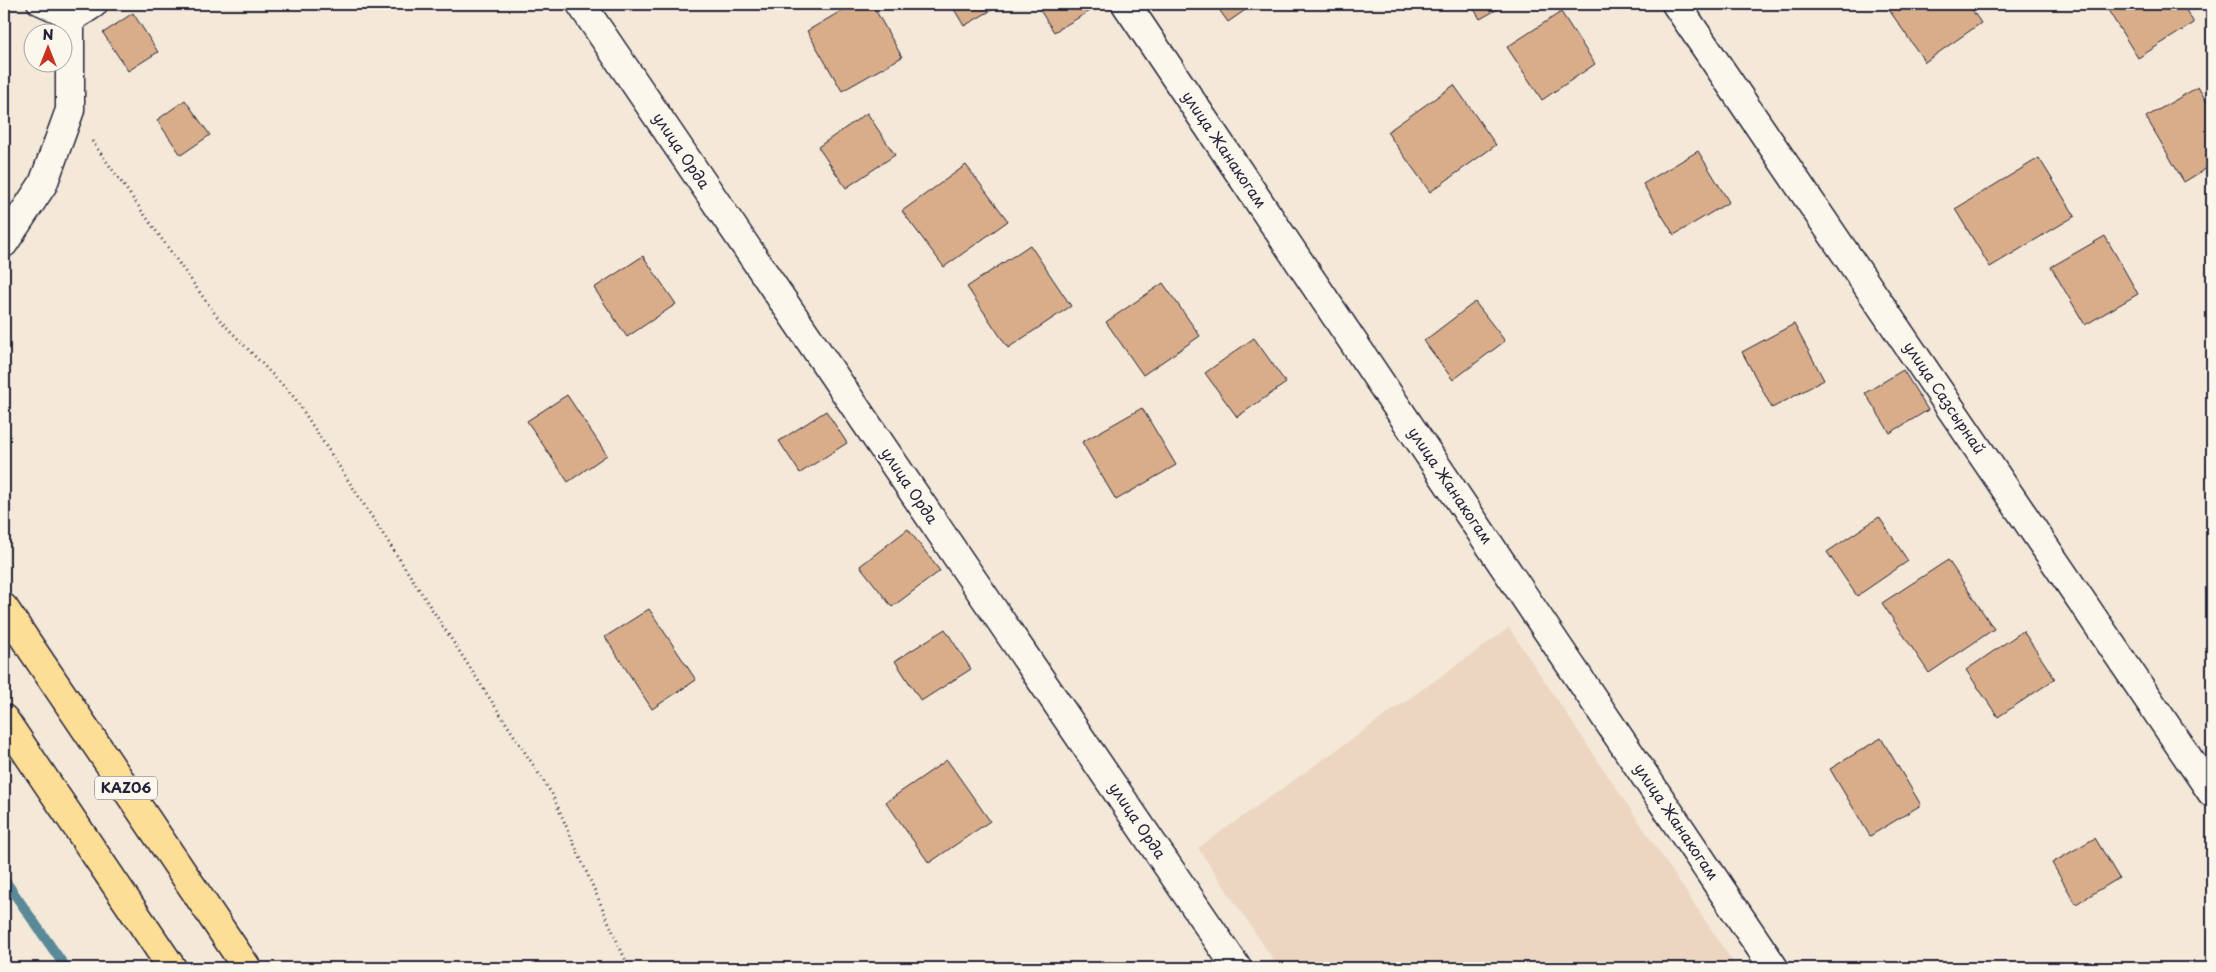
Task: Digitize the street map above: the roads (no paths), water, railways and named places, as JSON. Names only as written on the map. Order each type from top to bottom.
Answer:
[{"type":"highway","name":"KАZ06","points":[[4,608],[247,968]]},
{"type":"highway","points":[[4,719],[172,968]]},
{"type":"street","points":[[4,243],[43,184],[70,110],[70,19],[93,4]]},
{"type":"street","name":"улица Орда","points":[[581,4],[1237,968]]},
{"type":"street","name":"улица Жанакогам","points":[[1126,4],[1774,968]]},
{"type":"street","name":"улица Сазсырнай","points":[[1676,4],[2212,793]]},
{"type":"lane","points":[[37,4],[70,19]]},
{"type":"waterway","points":[[4,879],[66,968]]}]
